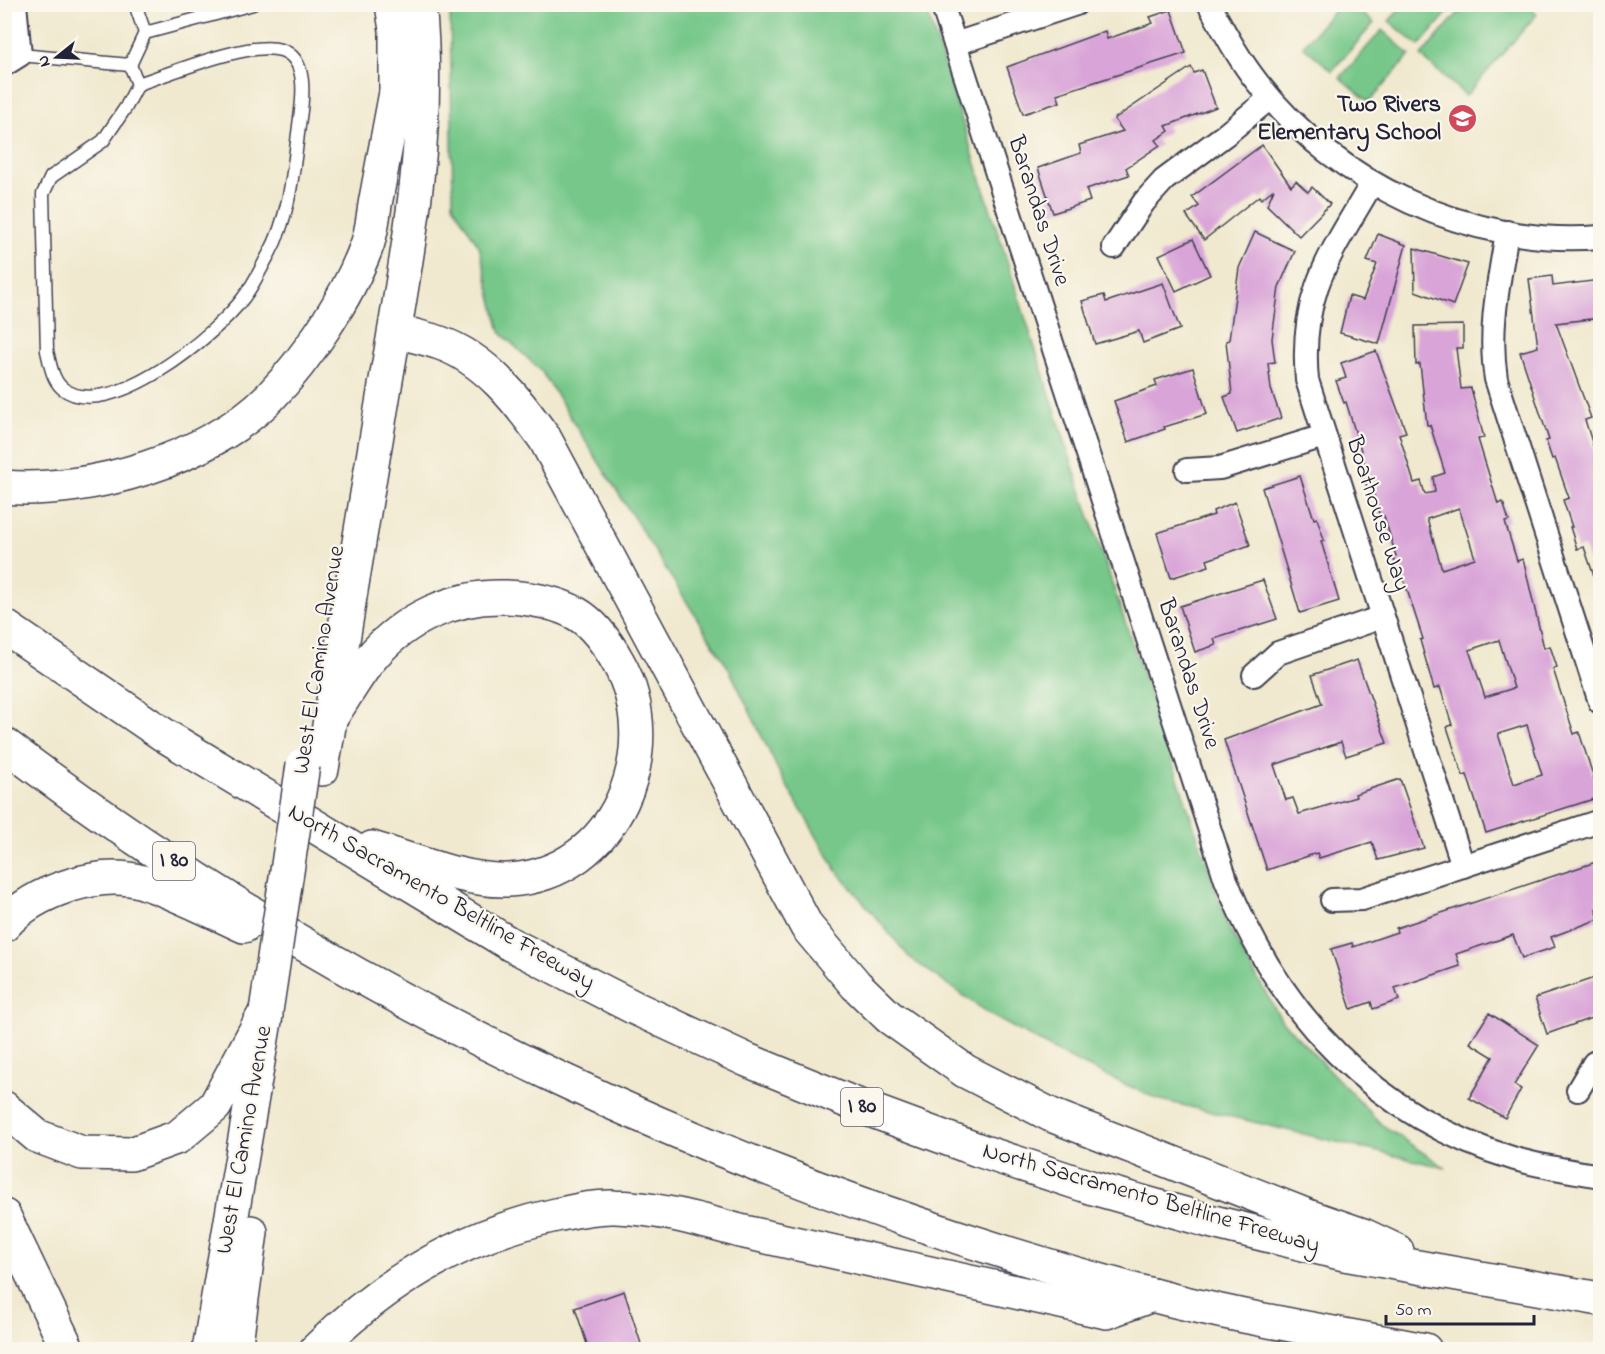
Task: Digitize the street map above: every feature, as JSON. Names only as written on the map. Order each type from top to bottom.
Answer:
[{"type":"main road","name":"West El Camino Avenue","points":[[312,767],[330,720],[385,330],[395,193],[397,87],[393,4]]},
{"type":"main road","name":"West El Camino Avenue","points":[[209,1350],[274,1012],[312,767],[385,330],[422,144],[424,83],[419,4]]},
{"type":"main road","points":[[4,487],[59,487],[134,473],[181,455],[215,437],[269,398],[318,335],[346,289],[367,247],[397,87]]},
{"type":"main road","points":[[385,330],[440,344],[464,356],[497,380],[523,408],[545,439],[807,927],[856,985],[890,1017],[965,1071],[1051,1115],[1308,1216],[1364,1235],[1433,1269]]},
{"type":"main road","points":[[330,720],[370,660],[406,626],[441,608],[472,599],[500,597],[551,604],[577,614],[597,632],[624,673],[633,700],[637,726],[637,753],[631,780],[613,821],[591,846],[572,861],[550,872],[509,880],[490,879],[332,837]]},
{"type":"main road","name":"North Sacramento Beltline Freeway","points":[[4,627],[164,735],[510,944],[635,1008],[747,1060],[862,1107],[999,1157],[1198,1218],[1344,1254],[1600,1299]]},
{"type":"main road","name":"I 80","points":[[4,744],[124,829],[348,970],[537,1067],[734,1155],[944,1233],[1038,1263],[1152,1295],[1234,1314],[1425,1350]]},
{"type":"main road","points":[[4,925],[45,893],[92,879],[141,882],[348,970]]},
{"type":"main road","name":"West El Camino Avenue","points":[[235,1350],[274,1012]]},
{"type":"main road","points":[[4,1108],[36,1136],[82,1153],[131,1154],[178,1137],[215,1106],[274,1012]]},
{"type":"main road","points":[[316,1350],[341,1324],[380,1293],[453,1250],[485,1236],[536,1220],[612,1207],[645,1208],[683,1215],[740,1231],[1106,1312],[1152,1295]]},
{"type":"main road","points":[[10,1227],[68,1350]]},
{"type":"main road","points":[[10,1227],[78,1350]]},
{"type":"street","points":[[12,60],[15,4]]},
{"type":"street","name":"Barandas Drive","points":[[942,4],[1226,880],[1265,964],[1291,1002],[1326,1043],[1390,1098],[1439,1127],[1514,1158],[1600,1176]]},
{"type":"street","points":[[955,44],[1076,4]]},
{"type":"street","points":[[1209,4],[1232,46],[1270,98],[1305,134],[1372,183],[1445,216],[1507,232],[1556,238],[1600,237]]},
{"type":"street","points":[[1114,247],[1144,202],[1164,180],[1270,98]]},
{"type":"street","name":"Boathouse Way","points":[[1372,183],[1324,266],[1312,296],[1305,354],[1308,380],[1323,436],[1463,866]]},
{"type":"street","points":[[1507,232],[1492,321],[1492,354],[1496,379],[1600,702]]},
{"type":"street","points":[[1187,470],[1220,468],[1323,436]]},
{"type":"street","points":[[1254,675],[1278,653],[1382,616]]},
{"type":"street","points":[[1332,900],[1362,899],[1600,821]]},
{"type":"street","points":[[1578,1090],[1594,1063],[1600,1060]]},
{"type":"lane","points":[[135,4],[145,33],[130,65],[138,84]]},
{"type":"lane","points":[[145,33],[253,4]]},
{"type":"lane","points":[[262,46],[284,51],[300,68],[304,95],[290,192],[271,251],[244,298],[197,345],[148,378],[105,395],[80,398],[61,387],[52,372],[47,351],[43,194],[51,177],[103,141],[126,107],[138,84],[262,46]]},
{"type":"lane","points":[[12,60],[130,65]]},
{"type":"green space","points":[[1404,4],[1454,5],[1419,46],[1389,21]]},
{"type":"green space","points":[[450,5],[925,5],[1076,476],[1228,927],[1282,1021],[1381,1124],[1446,1168],[1157,1099],[1075,1061],[994,1017],[910,958],[837,871],[781,776],[729,669],[542,372],[500,332],[479,246],[453,205]]},
{"type":"green space","points":[[1339,5],[1352,5],[1374,23],[1332,71],[1303,46]]},
{"type":"green space","points":[[1465,5],[1526,5],[1537,14],[1466,96],[1421,56]]},
{"type":"green space","points":[[1382,30],[1410,55],[1369,102],[1340,78]]},
{"type":"building","points":[[1171,10],[1186,53],[1057,94],[1060,102],[1023,114],[1007,67],[1105,31],[1107,39],[1153,23],[1150,17]]},
{"type":"building","points":[[1191,67],[1194,73],[1202,70],[1216,107],[1166,126],[1169,131],[1156,140],[1160,145],[1126,168],[1129,175],[1086,189],[1090,201],[1053,213],[1038,168],[1081,153],[1079,145],[1123,131],[1114,119]]},
{"type":"building","points":[[1262,145],[1291,186],[1296,181],[1308,192],[1312,187],[1330,204],[1299,236],[1267,205],[1274,189],[1261,199],[1259,196],[1204,240],[1186,215],[1199,206],[1192,197]]},
{"type":"building","points":[[1255,232],[1295,251],[1279,287],[1272,339],[1275,362],[1268,363],[1271,389],[1281,418],[1237,433],[1224,397],[1232,394],[1226,341],[1229,340],[1239,268]]},
{"type":"building","points":[[1378,234],[1406,245],[1379,344],[1340,333],[1349,296],[1363,300],[1377,264],[1367,261]]},
{"type":"building","points":[[1193,239],[1210,275],[1176,291],[1159,255]]},
{"type":"building","points":[[1414,248],[1468,264],[1453,305],[1415,291]]},
{"type":"building","points":[[1552,276],[1553,286],[1600,280],[1600,318],[1556,323],[1591,418],[1585,420],[1600,467],[1600,587],[1598,588],[1584,547],[1577,549],[1563,500],[1569,498],[1555,458],[1552,459],[1546,441],[1549,440],[1520,352],[1538,347],[1529,279]]},
{"type":"building","points":[[1163,283],[1180,329],[1143,343],[1139,331],[1095,344],[1082,301],[1104,295],[1106,302]]},
{"type":"building","points":[[1463,325],[1463,348],[1456,348],[1461,389],[1471,388],[1484,438],[1478,439],[1498,504],[1503,502],[1509,521],[1505,522],[1517,561],[1523,559],[1544,648],[1550,646],[1557,667],[1553,669],[1574,734],[1579,732],[1600,797],[1486,833],[1467,775],[1463,776],[1447,727],[1452,725],[1440,687],[1434,689],[1420,640],[1423,639],[1402,574],[1399,575],[1393,557],[1396,556],[1384,516],[1380,517],[1372,489],[1368,490],[1362,472],[1367,470],[1346,402],[1344,403],[1336,381],[1346,378],[1341,363],[1376,351],[1406,432],[1399,434],[1414,483],[1421,481],[1425,494],[1435,492],[1433,477],[1445,473],[1430,425],[1427,425],[1420,364],[1416,365],[1415,326]],"holes":[[[1459,508],[1475,558],[1442,569],[1427,519]],[[1499,640],[1514,688],[1485,697],[1469,650]],[[1527,725],[1542,775],[1514,784],[1498,734]]]},
{"type":"building","points":[[1193,368],[1207,414],[1164,427],[1165,429],[1128,442],[1114,401],[1157,386],[1155,380]]},
{"type":"building","points":[[1300,476],[1314,519],[1317,518],[1324,540],[1321,541],[1339,601],[1300,613],[1262,488]]},
{"type":"building","points":[[1235,502],[1250,545],[1207,560],[1209,566],[1171,578],[1157,533],[1214,515],[1213,511]]},
{"type":"building","points":[[1263,580],[1277,619],[1214,639],[1216,645],[1195,652],[1180,606]]},
{"type":"building","points":[[1357,660],[1387,743],[1346,756],[1341,742],[1274,765],[1286,800],[1293,798],[1299,814],[1356,797],[1355,794],[1400,779],[1424,848],[1378,860],[1372,842],[1319,858],[1317,853],[1267,870],[1224,740],[1322,704],[1312,675]]},
{"type":"building","points":[[1596,862],[1600,876],[1600,907],[1596,909],[1599,919],[1551,937],[1555,947],[1522,958],[1513,935],[1456,954],[1460,966],[1395,988],[1399,1000],[1373,1009],[1371,1002],[1351,1009],[1331,949],[1352,943],[1353,947],[1397,932],[1396,928]]},
{"type":"building","points":[[1600,976],[1600,1015],[1547,1034],[1535,998]]},
{"type":"building","points":[[1489,1013],[1539,1045],[1514,1085],[1521,1089],[1505,1118],[1469,1098],[1493,1057],[1470,1043]]},
{"type":"building","points":[[624,1291],[643,1350],[589,1350],[575,1308]]},
{"type":"place","name":"Two Rivers Elementary School","points":[[1462,119]]}]
